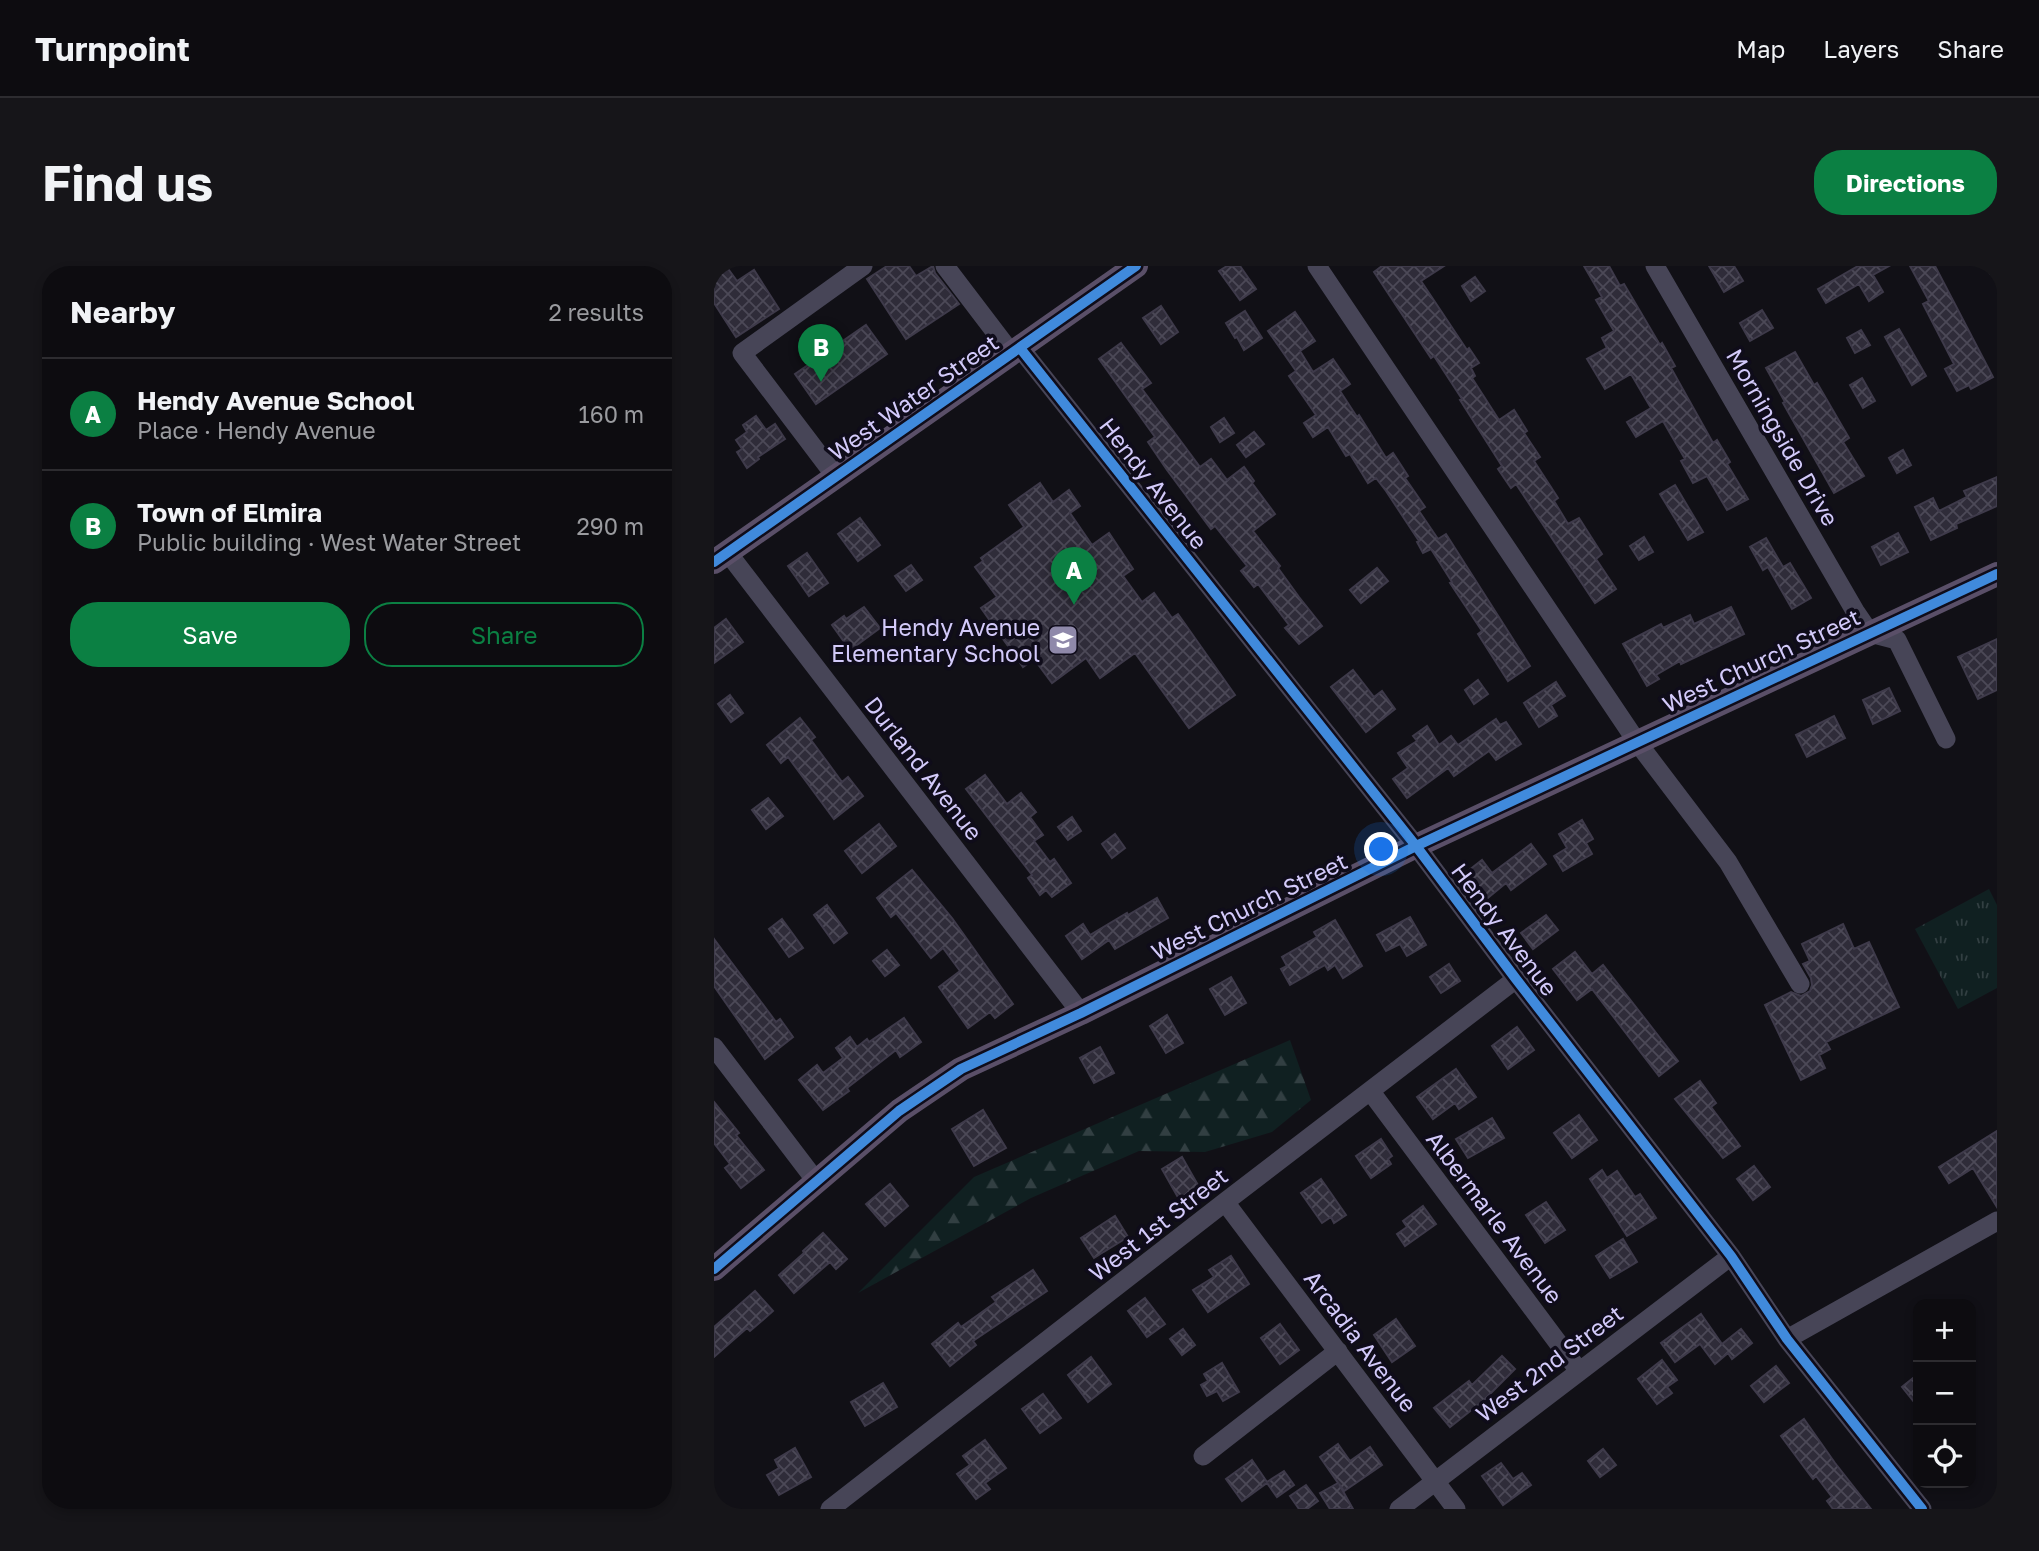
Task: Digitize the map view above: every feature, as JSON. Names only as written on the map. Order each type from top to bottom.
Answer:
[{"type":"main road","name":"West Water Street","points":[[721,557],[1136,266]]},
{"type":"main road","name":"West Church Street","points":[[714,1269],[899,1111],[961,1069],[1081,1013],[1416,846],[1997,574]]},
{"type":"street","points":[[836,477],[742,353],[863,266]]},
{"type":"street","name":"Hendy Avenue","points":[[945,266],[1416,846],[1731,1256],[1787,1339],[1922,1509]]},
{"type":"street","points":[[1317,266],[1637,742],[1728,862],[1800,984]]},
{"type":"street","name":"Morningside Drive","points":[[1655,266],[1870,633]]},
{"type":"street","name":"Durland Avenue","points":[[721,557],[1081,1013]]},
{"type":"street","points":[[1870,633],[1897,640],[1946,739]]},
{"type":"street","name":"West 1st Street","points":[[830,1509],[1517,979]]},
{"type":"street","points":[[714,1046],[816,1181]]},
{"type":"street","name":"Albermarle Avenue","points":[[1371,1092],[1579,1371]]},
{"type":"street","name":"Arcadia Avenue","points":[[1225,1202],[1456,1509]]},
{"type":"street","points":[[1787,1339],[1997,1221]]},
{"type":"street","name":"West 2nd Street","points":[[1398,1509],[1731,1256]]},
{"type":"street","points":[[1203,1456],[1338,1351]]},
{"type":"green space","points":[[1989,889],[1997,905],[1997,988],[1958,1009],[1915,929]]},
{"type":"green space","points":[[1290,1040],[1311,1100],[1272,1132],[1205,1152],[1139,1151],[1031,1198],[858,1293],[974,1177]]},
{"type":"building","points":[[714,266],[726,266],[737,281],[754,270],[779,309],[736,337],[714,303]]},
{"type":"building","points":[[887,266],[909,266],[916,276],[933,266],[935,273],[959,304],[906,339],[867,279]]},
{"type":"building","points":[[1227,266],[1240,266],[1256,289],[1240,300],[1219,271]]},
{"type":"building","points":[[1382,266],[1444,266],[1421,281],[1467,350],[1469,348],[1479,363],[1471,368],[1475,376],[1472,378],[1499,420],[1514,410],[1527,431],[1524,433],[1540,457],[1534,461],[1558,498],[1554,501],[1568,524],[1579,518],[1602,554],[1596,559],[1616,589],[1595,603],[1516,484],[1511,488],[1498,469],[1502,466],[1460,400],[1462,399],[1434,356],[1431,358],[1374,272]]},
{"type":"building","points":[[1584,266],[1609,266],[1620,286],[1624,284],[1660,345],[1662,343],[1675,366],[1671,368],[1713,443],[1717,440],[1730,462],[1727,464],[1748,499],[1727,510],[1707,476],[1693,483],[1681,461],[1685,459],[1663,421],[1636,437],[1627,422],[1651,408],[1631,374],[1605,389],[1587,359],[1607,348],[1602,338],[1614,331],[1596,300],[1602,297]]},
{"type":"building","points":[[1709,266],[1734,266],[1743,281],[1724,292]]},
{"type":"building","points":[[1858,266],[1889,266],[1873,275],[1883,292],[1869,301],[1859,284],[1826,303],[1818,289]]},
{"type":"building","points":[[1910,266],[1935,266],[1993,377],[1971,389],[1969,385],[1957,391],[1945,369],[1954,364],[1923,304],[1929,301]]},
{"type":"building","points":[[1475,277],[1485,291],[1471,301],[1462,286]]},
{"type":"building","points":[[1161,306],[1178,332],[1161,344],[1143,318]]},
{"type":"building","points":[[1762,310],[1773,328],[1750,341],[1740,323]]},
{"type":"building","points":[[1245,311],[1262,338],[1244,350],[1226,323]]},
{"type":"building","points":[[1295,312],[1315,341],[1300,351],[1313,372],[1333,359],[1350,384],[1340,391],[1386,458],[1393,453],[1408,476],[1405,478],[1425,507],[1419,511],[1438,539],[1446,534],[1530,666],[1508,681],[1478,634],[1482,631],[1431,549],[1423,553],[1417,542],[1419,541],[1376,478],[1368,483],[1350,454],[1346,456],[1328,427],[1313,437],[1304,423],[1316,415],[1289,376],[1296,371],[1268,331]]},
{"type":"building","points":[[866,325],[887,354],[816,404],[795,374]]},
{"type":"building","points":[[1899,329],[1926,376],[1912,385],[1885,337]]},
{"type":"building","points":[[1861,330],[1870,345],[1855,353],[1847,338]]},
{"type":"building","points":[[1121,343],[1151,383],[1142,389],[1200,467],[1211,459],[1227,480],[1244,467],[1254,481],[1252,483],[1275,514],[1253,531],[1322,626],[1299,644],[1285,628],[1289,625],[1258,584],[1254,587],[1241,571],[1247,566],[1215,526],[1211,529],[1148,442],[1155,437],[1099,359]]},
{"type":"building","points":[[1795,352],[1814,385],[1817,383],[1849,438],[1843,442],[1864,476],[1834,493],[1766,368]]},
{"type":"building","points":[[1862,378],[1875,401],[1863,408],[1850,385]]},
{"type":"building","points":[[756,416],[766,430],[775,424],[785,439],[747,468],[737,452],[742,449],[736,440],[747,432],[743,425]]},
{"type":"building","points":[[1224,418],[1234,433],[1220,442],[1211,427]]},
{"type":"building","points":[[1254,432],[1264,444],[1246,457],[1237,445]]},
{"type":"building","points":[[1903,450],[1911,465],[1897,473],[1889,458]]},
{"type":"building","points":[[1997,477],[1997,506],[1956,524],[1957,528],[1931,540],[1915,507],[1933,498],[1939,511],[1967,497],[1964,491]]},
{"type":"building","points":[[1040,483],[1053,502],[1069,490],[1080,506],[1070,513],[1092,545],[1109,533],[1133,569],[1123,576],[1142,602],[1154,593],[1172,618],[1178,614],[1235,695],[1189,728],[1135,653],[1100,678],[1086,658],[1052,683],[1034,659],[1023,667],[981,608],[997,597],[975,567],[983,561],[981,558],[1024,527],[1009,505]]},
{"type":"building","points":[[1675,485],[1703,532],[1688,540],[1660,494]]},
{"type":"building","points":[[860,518],[880,545],[858,561],[838,534]]},
{"type":"building","points":[[1898,533],[1908,552],[1881,565],[1872,547]]},
{"type":"building","points":[[1644,537],[1653,552],[1639,560],[1630,546]]},
{"type":"building","points":[[1766,538],[1783,567],[1790,563],[1811,598],[1792,609],[1768,567],[1763,570],[1750,547]]},
{"type":"building","points":[[807,553],[828,583],[809,596],[788,566]]},
{"type":"building","points":[[911,565],[922,580],[906,591],[895,576]]},
{"type":"building","points":[[1377,568],[1388,581],[1361,603],[1350,590]]},
{"type":"building","points":[[864,607],[880,628],[850,650],[832,625]]},
{"type":"building","points":[[1731,607],[1744,634],[1681,664],[1680,661],[1656,675],[1659,679],[1647,686],[1623,644],[1661,624],[1663,628],[1690,615],[1694,624]]},
{"type":"building","points":[[726,619],[743,642],[714,663],[714,628]]},
{"type":"building","points":[[1997,639],[1997,690],[1978,699],[1958,657]]},
{"type":"building","points":[[1353,670],[1374,697],[1382,691],[1395,709],[1366,732],[1331,687]]},
{"type":"building","points":[[1478,680],[1488,694],[1474,704],[1465,690]]},
{"type":"building","points":[[1556,682],[1565,696],[1551,705],[1557,716],[1539,727],[1524,703]]},
{"type":"building","points":[[1889,688],[1900,711],[1873,724],[1863,700]]},
{"type":"building","points":[[730,695],[743,713],[731,722],[718,704]]},
{"type":"building","points":[[1834,716],[1845,738],[1807,757],[1796,735]]},
{"type":"building","points":[[800,718],[815,737],[811,740],[842,782],[848,777],[863,796],[834,819],[788,757],[781,763],[767,745]]},
{"type":"building","points":[[1496,719],[1500,725],[1506,722],[1521,744],[1496,760],[1489,751],[1454,776],[1448,768],[1407,798],[1393,779],[1408,768],[1398,753],[1417,741],[1413,736],[1427,726],[1439,745],[1451,736],[1458,745]]},
{"type":"building","points":[[985,775],[1007,804],[1021,793],[1036,812],[1030,817],[1043,835],[1034,841],[1050,862],[1054,859],[1071,883],[1052,897],[1046,890],[1040,895],[1028,878],[1032,875],[966,789]]},
{"type":"building","points":[[768,798],[783,816],[766,829],[752,810]]},
{"type":"building","points":[[1072,817],[1081,831],[1068,840],[1058,827]]},
{"type":"building","points":[[1582,820],[1593,839],[1586,843],[1592,854],[1563,871],[1554,856],[1567,848],[1559,834]]},
{"type":"building","points":[[879,824],[896,846],[862,873],[845,851]]},
{"type":"building","points":[[1115,834],[1125,848],[1112,858],[1102,844]]},
{"type":"building","points":[[1531,844],[1546,864],[1511,890],[1506,883],[1484,901],[1463,875],[1482,860],[1492,873]]},
{"type":"building","points":[[912,870],[952,918],[1013,1004],[995,1018],[990,1012],[968,1028],[939,987],[960,971],[943,948],[931,958],[896,913],[891,917],[877,898]]},
{"type":"building","points":[[1157,898],[1168,918],[1115,949],[1109,940],[1082,959],[1066,936],[1083,924],[1090,935]]},
{"type":"building","points":[[827,905],[847,933],[834,943],[814,915]]},
{"type":"building","points":[[1546,915],[1558,930],[1533,949],[1521,933]]},
{"type":"building","points":[[1410,917],[1426,945],[1407,956],[1400,944],[1386,951],[1377,935]]},
{"type":"building","points":[[782,919],[803,948],[789,957],[769,929]]},
{"type":"building","points":[[1335,920],[1362,966],[1343,978],[1335,965],[1328,970],[1325,965],[1290,985],[1281,969],[1287,966],[1282,957],[1317,937],[1314,932]]},
{"type":"building","points":[[1843,924],[1854,949],[1869,942],[1899,1007],[1826,1042],[1830,1049],[1819,1055],[1825,1068],[1801,1080],[1765,1005],[1791,992],[1801,996],[1810,991],[1811,978],[1803,964],[1810,961],[1802,944]]},
{"type":"building","points":[[714,939],[776,1022],[780,1019],[793,1037],[765,1059],[714,986]]},
{"type":"building","points":[[887,950],[899,965],[885,976],[873,961]]},
{"type":"building","points":[[1575,952],[1592,974],[1603,965],[1678,1061],[1659,1076],[1592,989],[1577,1000],[1553,969]]},
{"type":"building","points":[[1449,964],[1460,981],[1441,993],[1430,977]]},
{"type":"building","points":[[1231,977],[1246,1003],[1225,1015],[1210,989]]},
{"type":"building","points":[[1167,1015],[1183,1043],[1166,1053],[1150,1026]]},
{"type":"building","points":[[904,1018],[921,1042],[900,1057],[896,1050],[823,1110],[799,1080],[817,1065],[823,1073],[843,1058],[836,1048],[850,1037],[857,1047]]},
{"type":"building","points":[[1517,1027],[1534,1050],[1508,1069],[1492,1046]]},
{"type":"building","points":[[1100,1047],[1114,1073],[1094,1083],[1080,1058]]},
{"type":"building","points":[[1456,1069],[1476,1097],[1459,1109],[1455,1103],[1433,1119],[1417,1097]]},
{"type":"building","points":[[1700,1081],[1716,1103],[1711,1107],[1740,1146],[1723,1158],[1675,1099]]},
{"type":"building","points":[[714,1102],[764,1170],[741,1188],[725,1168],[730,1164],[714,1143]]},
{"type":"building","points":[[983,1110],[1006,1148],[974,1166],[952,1129]]},
{"type":"building","points":[[1579,1115],[1597,1140],[1572,1158],[1554,1133]]},
{"type":"building","points":[[1492,1118],[1504,1138],[1468,1158],[1456,1139]]},
{"type":"building","points":[[1997,1131],[1997,1207],[1973,1168],[1949,1183],[1939,1167]]},
{"type":"building","points":[[1381,1139],[1392,1156],[1388,1159],[1391,1164],[1371,1178],[1356,1156]]},
{"type":"building","points":[[1182,1157],[1199,1187],[1179,1199],[1162,1169]]},
{"type":"building","points":[[1754,1166],[1770,1187],[1753,1200],[1737,1179]]},
{"type":"building","points":[[1602,1170],[1607,1178],[1617,1171],[1635,1197],[1640,1194],[1656,1218],[1627,1236],[1590,1179]]},
{"type":"building","points":[[1321,1179],[1346,1215],[1334,1223],[1331,1217],[1322,1223],[1301,1193]]},
{"type":"building","points":[[890,1184],[908,1206],[885,1226],[866,1204]]},
{"type":"building","points":[[1546,1202],[1565,1230],[1545,1243],[1526,1215]]},
{"type":"building","points":[[1423,1206],[1436,1224],[1405,1246],[1397,1234],[1407,1227],[1403,1221]]},
{"type":"building","points":[[1115,1216],[1128,1237],[1094,1258],[1081,1238]]},
{"type":"building","points":[[823,1233],[847,1259],[836,1269],[830,1262],[794,1293],[779,1275]]},
{"type":"building","points":[[1623,1239],[1637,1262],[1610,1278],[1596,1256]]},
{"type":"building","points":[[1231,1256],[1249,1284],[1208,1312],[1193,1290],[1214,1277],[1209,1270]]},
{"type":"building","points":[[1033,1270],[1047,1291],[973,1341],[976,1345],[950,1366],[932,1344],[958,1323],[961,1327],[996,1302],[992,1297]]},
{"type":"building","points":[[755,1291],[773,1311],[750,1331],[747,1328],[714,1357],[714,1327]]},
{"type":"building","points":[[1145,1298],[1165,1324],[1147,1337],[1128,1311]]},
{"type":"building","points":[[1701,1314],[1722,1344],[1741,1329],[1752,1343],[1732,1359],[1728,1353],[1715,1364],[1700,1344],[1675,1362],[1661,1343]]},
{"type":"building","points":[[1396,1319],[1415,1346],[1392,1362],[1374,1335]]},
{"type":"building","points":[[1280,1324],[1299,1350],[1280,1364],[1261,1338]]},
{"type":"building","points":[[1183,1329],[1195,1345],[1182,1355],[1170,1339]]},
{"type":"building","points":[[1502,1356],[1515,1369],[1484,1400],[1450,1427],[1434,1408],[1469,1381],[1472,1385]]},
{"type":"building","points":[[1091,1357],[1111,1384],[1088,1402],[1068,1375]]},
{"type":"building","points":[[1662,1360],[1677,1380],[1667,1387],[1672,1393],[1657,1404],[1638,1379]]},
{"type":"building","points":[[1222,1363],[1239,1392],[1223,1401],[1217,1391],[1207,1396],[1201,1385],[1208,1381],[1204,1374]]},
{"type":"building","points":[[1776,1366],[1789,1383],[1764,1402],[1751,1386]]},
{"type":"building","points":[[1913,1378],[1913,1401],[1902,1387]]},
{"type":"building","points":[[883,1383],[897,1407],[865,1426],[851,1402]]},
{"type":"building","points":[[1043,1394],[1061,1418],[1040,1433],[1022,1409]]},
{"type":"building","points":[[1804,1419],[1871,1509],[1833,1509],[1827,1501],[1832,1497],[1816,1476],[1813,1479],[1781,1436]]},
{"type":"building","points":[[985,1440],[1006,1468],[985,1483],[990,1489],[976,1499],[957,1474],[970,1465],[963,1456]]},
{"type":"building","points":[[1338,1444],[1350,1461],[1370,1447],[1382,1465],[1344,1491],[1339,1484],[1353,1509],[1330,1509],[1320,1493],[1338,1483],[1320,1457]]},
{"type":"building","points":[[795,1448],[811,1477],[779,1495],[767,1475],[779,1468],[775,1460]]},
{"type":"building","points":[[1603,1449],[1616,1465],[1600,1477],[1588,1461]]},
{"type":"building","points":[[1252,1460],[1267,1482],[1284,1471],[1294,1485],[1277,1497],[1267,1483],[1242,1501],[1226,1479]]},
{"type":"building","points":[[1501,1463],[1513,1479],[1522,1473],[1531,1485],[1503,1505],[1482,1476]]},
{"type":"building","points":[[1306,1485],[1318,1501],[1307,1509],[1299,1509],[1290,1496]]},
{"type":"cycle path","points":[[714,562],[1136,266]]},
{"type":"cycle path","points":[[1020,348],[1416,846],[1731,1256],[1787,1339],[1922,1509]]},
{"type":"cycle path","points":[[714,1269],[899,1111],[961,1069],[1081,1013],[1416,846],[1997,574]]},
{"type":"place","name":"Town of Elmira","points":[[821,382]]},
{"type":"place","name":"Hendy Avenue School","points":[[1074,605]]},
{"type":"place","name":"Hendy Avenue Elementary School","points":[[1063,640]]}]
